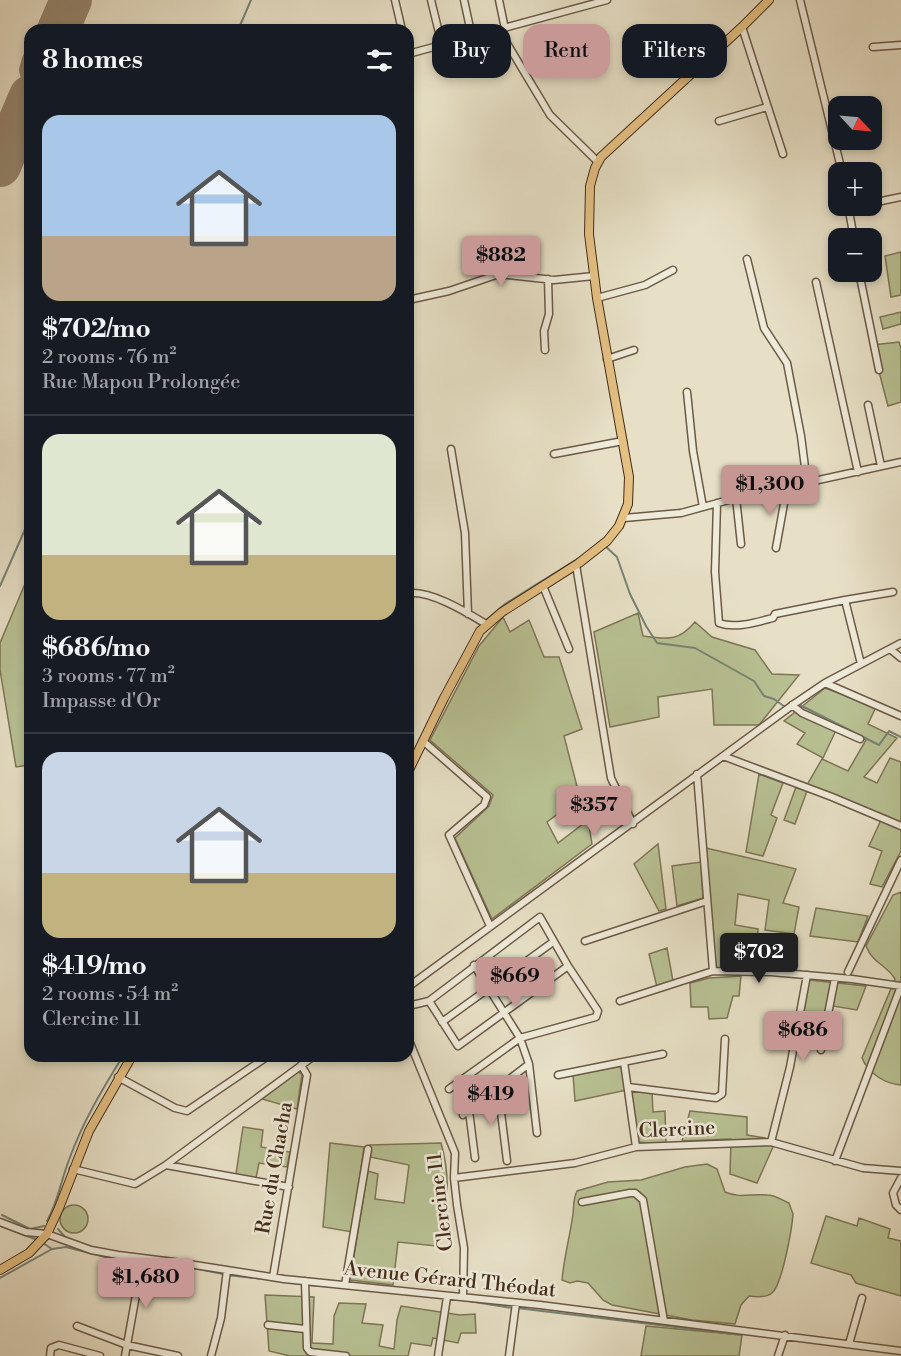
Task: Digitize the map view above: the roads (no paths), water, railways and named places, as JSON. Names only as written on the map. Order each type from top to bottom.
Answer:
[{"type":"main road","points":[[414,760],[469,649],[486,624],[607,542],[624,518],[630,491],[629,477],[594,276],[589,234],[590,186],[598,162],[616,143],[769,0]]},
{"type":"main road","points":[[0,1270],[29,1252],[47,1234],[88,1131],[128,1062]]},
{"type":"street","points":[[395,0],[401,24]]},
{"type":"street","points":[[431,0],[437,24]]},
{"type":"street","points":[[464,0],[469,24]]},
{"type":"street","points":[[499,0],[504,24]]},
{"type":"street","points":[[511,27],[607,0]]},
{"type":"street","points":[[800,0],[840,162]]},
{"type":"street","points":[[742,27],[783,154]]},
{"type":"street","points":[[873,47],[901,45]]},
{"type":"street","points":[[414,52],[432,48]]},
{"type":"street","points":[[511,50],[550,115],[598,162]]},
{"type":"street","points":[[719,121],[767,107]]},
{"type":"street","points":[[882,201],[901,197]]},
{"type":"street","points":[[747,259],[764,328],[787,363],[801,436],[807,483]]},
{"type":"street","points":[[597,298],[645,285],[673,270]]},
{"type":"street","points":[[414,299],[449,291],[499,274],[548,279],[594,276]]},
{"type":"street","points":[[545,350],[544,331],[549,314],[548,279]]},
{"type":"street","points":[[816,282],[858,472]]},
{"type":"street","points":[[861,282],[879,370]]},
{"type":"street","points":[[607,359],[634,350]]},
{"type":"street","points":[[687,392],[702,507]]},
{"type":"street","points":[[868,405],[881,466]]},
{"type":"street","points":[[554,454],[623,441]]},
{"type":"street","points":[[451,449],[465,533],[468,614]]},
{"type":"street","points":[[624,518],[681,513],[736,498],[901,462]]},
{"type":"street","points":[[776,548],[787,487]]},
{"type":"street","points":[[736,498],[741,544]]},
{"type":"street","points":[[717,503],[715,572],[719,622],[726,625],[748,624],[773,618],[775,614],[893,592]]},
{"type":"street","points":[[576,565],[611,778],[633,824]]},
{"type":"street","points":[[543,586],[569,650]]},
{"type":"street","points":[[414,592],[426,595],[486,624]]},
{"type":"street","points":[[845,600],[861,664]]},
{"type":"street","points":[[414,983],[633,824],[794,703],[825,683],[901,643]]},
{"type":"street","points":[[890,649],[901,658]]},
{"type":"street","points":[[825,683],[901,716]]},
{"type":"street","points":[[794,703],[802,713],[860,739]]},
{"type":"street","points":[[423,741],[488,797],[484,805],[449,835],[490,926]]},
{"type":"street","points":[[723,756],[843,801],[901,826]]},
{"type":"street","points":[[697,774],[714,971]]},
{"type":"street","points":[[848,972],[901,860]]},
{"type":"street","points":[[585,940],[707,901]]},
{"type":"street","points":[[414,1004],[429,1000],[540,918],[598,1011],[596,1017],[520,1038],[449,1089]]},
{"type":"street","points":[[442,1023],[553,942]]},
{"type":"street","points":[[474,965],[520,1038],[529,1064],[537,1132]]},
{"type":"street","points":[[429,1000],[458,1046],[568,966]]},
{"type":"street","points":[[620,1001],[714,971],[807,975],[901,986],[835,1161]]},
{"type":"street","points":[[771,1142],[790,1067],[807,975]]},
{"type":"street","points":[[821,1050],[835,978]]},
{"type":"street","points":[[628,1087],[716,1098],[722,1094],[725,1039]]},
{"type":"street","name":"Clercine 11","points":[[414,1053],[455,1153],[454,1178],[464,1248],[463,1297]]},
{"type":"street","points":[[558,1075],[663,1054]]},
{"type":"street","points":[[118,1077],[175,1108],[187,1111],[259,1062]]},
{"type":"street","points":[[73,1169],[135,1185],[166,1165],[305,1062]]},
{"type":"street","points":[[624,1062],[636,1147]]},
{"type":"street","points":[[475,1158],[466,1113],[529,1064]]},
{"type":"street","name":"Rue du Chacha","points":[[273,1277],[307,1075],[301,1065]]},
{"type":"street","points":[[498,1089],[507,1161]]},
{"type":"street","name":"Clercine","points":[[454,1178],[575,1163],[636,1147],[771,1142],[863,1168],[901,1171]]},
{"type":"street","points":[[345,1285],[368,1149]]},
{"type":"street","points":[[166,1165],[288,1187]]},
{"type":"street","points":[[901,1178],[892,1193],[896,1205],[901,1210]]},
{"type":"street","points":[[582,1202],[630,1193],[635,1193],[643,1200],[664,1321]]},
{"type":"street","name":"Avenue Gérard Théodat","points":[[2,1224],[26,1232],[47,1234],[91,1250],[226,1273],[446,1298],[463,1297],[516,1303],[901,1351]]},
{"type":"street","points":[[125,1356],[138,1284],[139,1258]]},
{"type":"street","points":[[211,1356],[221,1318],[226,1273]]},
{"type":"street","points":[[305,1281],[307,1348],[310,1352],[346,1356]]},
{"type":"street","points":[[438,1356],[446,1298]]},
{"type":"street","points":[[849,1344],[862,1298]]},
{"type":"street","points":[[509,1356],[516,1303]]},
{"type":"street","points":[[268,1325],[305,1329]]},
{"type":"street","points":[[76,1326],[127,1345],[178,1356]]},
{"type":"street","points":[[778,1356],[785,1335]]},
{"type":"street","points":[[50,1356],[51,1348],[59,1345],[100,1356]]},
{"type":"waterway","points":[[241,24],[251,0]]},
{"type":"waterway","points":[[0,586],[24,532]]},
{"type":"waterway","points":[[604,545],[617,557],[630,594],[657,643],[695,648],[754,681],[764,696],[774,699],[785,707],[788,705]]},
{"type":"waterway","points":[[485,621],[505,604],[582,556]]},
{"type":"waterway","points":[[798,704],[879,745],[889,731],[901,737]]},
{"type":"waterway","points":[[47,1221],[80,1133],[119,1062]]},
{"type":"waterway","points":[[2,1215],[30,1229],[44,1226]]},
{"type":"waterway","points":[[0,1226],[35,1239]]},
{"type":"waterway","points":[[58,1229],[66,1238]]},
{"type":"waterway","points":[[43,1243],[52,1249],[66,1247],[117,1260],[133,1261]]},
{"type":"waterway","points":[[0,1278],[52,1249]]},
{"type":"waterway","points":[[142,1262],[175,1265]]},
{"type":"waterway","points":[[193,1268],[223,1274]]},
{"type":"waterway","points":[[227,1275],[263,1279]]},
{"type":"waterway","points":[[293,1283],[301,1284]]},
{"type":"waterway","points":[[307,1285],[337,1287]]},
{"type":"waterway","points":[[456,1299],[512,1308]]},
{"type":"waterway","points":[[517,1308],[742,1335]]}]
